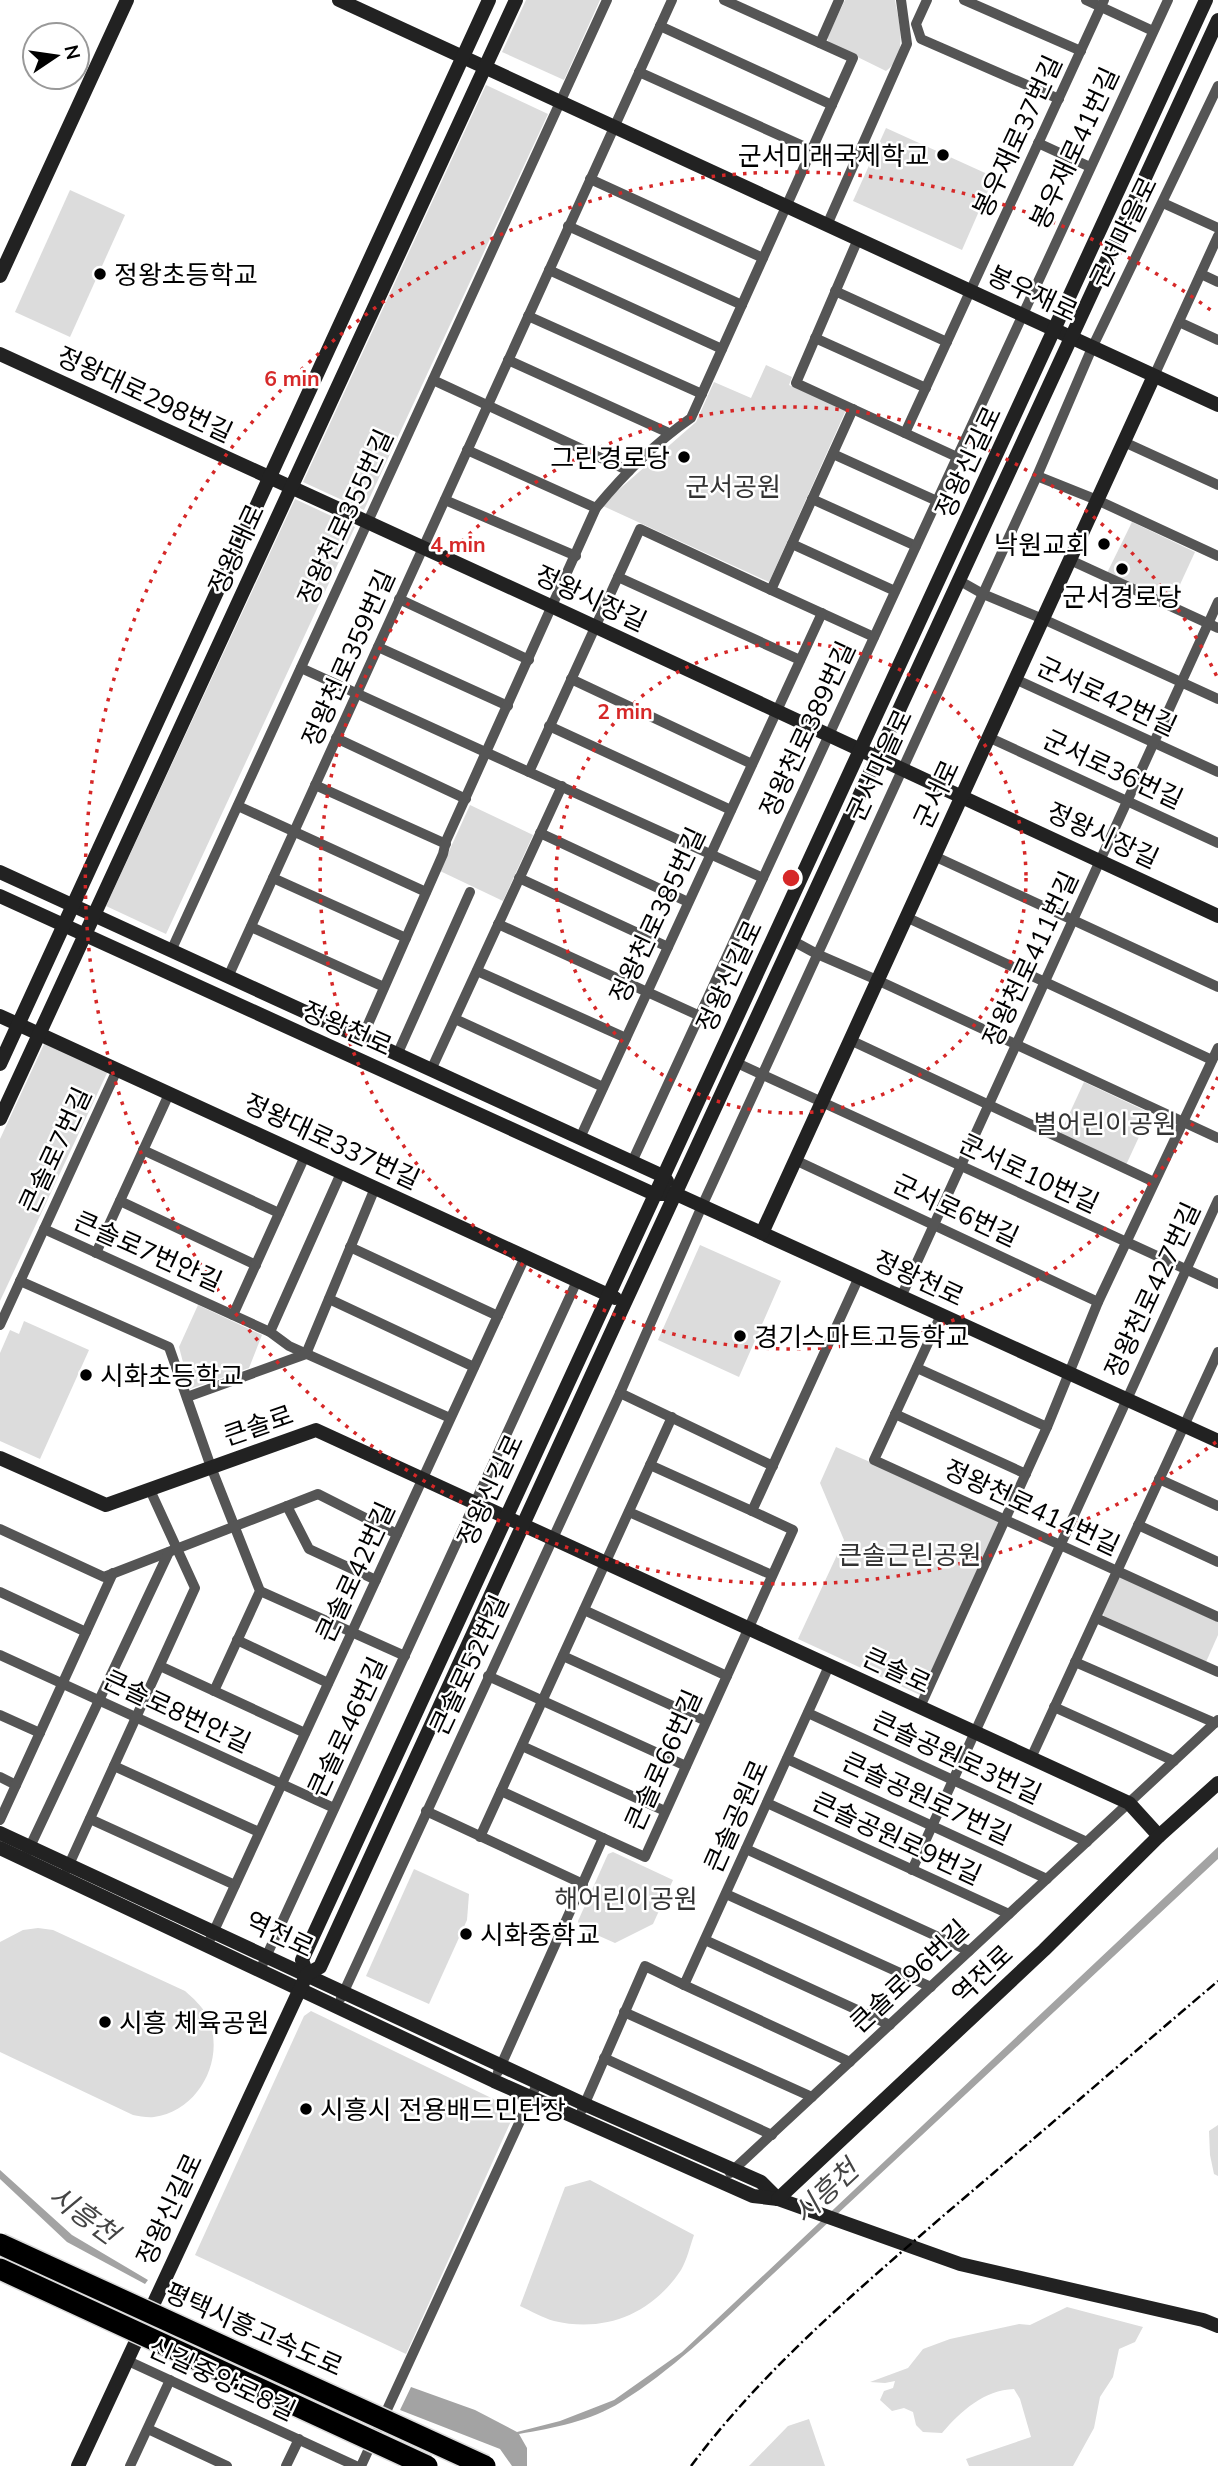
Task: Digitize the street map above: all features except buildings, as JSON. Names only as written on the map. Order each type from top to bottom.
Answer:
[{"type":"highway","name":"평택시흥고속도로","points":[[0,2244],[485,2466]]},
{"type":"highway","name":"평택시흥고속도로","points":[[0,2269],[427,2466]]},
{"type":"street","points":[[0,276],[127,0]]},
{"type":"street","name":"봉우재로","points":[[339,0],[1218,405]]},
{"type":"street","name":"정왕대로","points":[[0,1064],[489,0]]},
{"type":"street","name":"정왕대로","points":[[0,1119],[516,0]]},
{"type":"street","name":"정왕천로355번길","points":[[171,951],[607,0]]},
{"type":"street","name":"정왕천로359번길","points":[[228,977],[672,0]]},
{"type":"street","points":[[362,1038],[596,508],[629,471],[669,433],[691,418],[853,58],[724,0]]},
{"type":"street","points":[[820,43],[839,0]]},
{"type":"street","points":[[827,225],[907,44],[901,0]]},
{"type":"street","points":[[927,0],[916,24],[922,39],[1059,99]]},
{"type":"street","points":[[964,0],[1081,51]]},
{"type":"street","points":[[1086,0],[1103,4],[1153,31]]},
{"type":"street","name":"봉우재로41번길","points":[[1022,315],[1168,0]]},
{"type":"street","name":"정왕신길로","points":[[307,1974],[302,1960],[1206,0]]},
{"type":"street","name":"봉우재로37번길","points":[[905,433],[1103,4]]},
{"type":"street","name":"정왕신길로","points":[[78,2466],[299,1989],[307,1974],[320,1967],[521,1524],[878,759],[1218,20]]},
{"type":"street","points":[[660,26],[832,105]]},
{"type":"street","points":[[639,72],[812,150]]},
{"type":"street","name":"군서마을로","points":[[620,1393],[762,1074],[1037,476],[1092,348],[1218,86]]},
{"type":"street","points":[[1038,144],[1090,167]]},
{"type":"street","points":[[590,179],[763,258]]},
{"type":"street","points":[[1163,202],[1218,228]]},
{"type":"street","points":[[568,226],[742,305]]},
{"type":"street","points":[[1154,376],[1218,236]]},
{"type":"street","points":[[858,239],[796,383],[957,457]]},
{"type":"street","points":[[549,270],[722,349]]},
{"type":"street","points":[[1201,274],[1218,282]]},
{"type":"street","points":[[835,291],[947,342]]},
{"type":"street","name":"정왕천로389번길","points":[[632,1162],[1022,315]]},
{"type":"street","points":[[528,316],[702,394]]},
{"type":"street","points":[[1179,322],[1218,340]]},
{"type":"street","points":[[815,338],[926,388]]},
{"type":"street","name":"정왕대로298번길","points":[[0,354],[269,478]]},
{"type":"street","points":[[508,360],[669,433]]},
{"type":"street","name":"군서로","points":[[761,1233],[1154,376]]},
{"type":"street","points":[[433,380],[629,471]]},
{"type":"street","points":[[771,590],[853,409]]},
{"type":"street","points":[[1124,442],[1218,485]]},
{"type":"street","points":[[467,450],[596,508]]},
{"type":"street","points":[[833,454],[937,501]]},
{"type":"street","points":[[1037,476],[1097,500],[1218,556]]},
{"type":"street","name":"정왕시장길","points":[[269,478],[1218,916]]},
{"type":"street","points":[[812,499],[916,546]]},
{"type":"street","points":[[444,500],[576,556]]},
{"type":"street","points":[[529,772],[640,529],[874,637]]},
{"type":"street","points":[[792,544],[895,591]]},
{"type":"street","points":[[1070,560],[1213,626]]},
{"type":"street","points":[[618,578],[800,660]]},
{"type":"street","points":[[960,581],[983,594],[1218,699]]},
{"type":"street","points":[[399,599],[529,660]]},
{"type":"street","name":"정왕천로411번길","points":[[901,1297],[1182,682],[1213,626],[1218,602]]},
{"type":"street","points":[[776,712],[822,613]]},
{"type":"street","points":[[378,647],[508,706]]},
{"type":"street","points":[[301,668],[763,878]]},
{"type":"street","name":"군서로42번길","points":[[1015,679],[1218,772]]},
{"type":"street","points":[[571,680],[752,764]]},
{"type":"street","name":"정왕천로385번길","points":[[580,1138],[776,712]]},
{"type":"street","points":[[550,726],[731,810]]},
{"type":"street","name":"군서로36번길","points":[[988,737],[1218,842]]},
{"type":"street","points":[[336,738],[466,799]]},
{"type":"street","points":[[315,785],[446,844]]},
{"type":"street","points":[[431,1070],[562,786]]},
{"type":"street","points":[[238,806],[426,892]]},
{"type":"street","points":[[540,833],[688,902]]},
{"type":"street","points":[[934,856],[1218,987]]},
{"type":"street","name":"정왕천로","points":[[0,872],[663,1176],[676,1194]]},
{"type":"street","points":[[273,878],[406,939]]},
{"type":"street","points":[[519,878],[668,947]]},
{"type":"street","name":"정왕천로","points":[[397,1055],[470,892]]},
{"type":"street","name":"정왕천로","points":[[0,896],[654,1194],[676,1194],[1218,1441]]},
{"type":"street","points":[[906,917],[1212,1060]]},
{"type":"street","points":[[498,924],[699,1016]]},
{"type":"street","points":[[251,927],[384,987]]},
{"type":"street","points":[[793,941],[1218,1138]]},
{"type":"street","points":[[477,971],[626,1038]]},
{"type":"street","name":"정왕대로337번길","points":[[0,1016],[625,1304]]},
{"type":"street","points":[[454,1019],[603,1087]]},
{"type":"street","points":[[850,1040],[1154,1182]]},
{"type":"street","points":[[920,1707],[1047,1427],[1098,1302],[1218,1048]]},
{"type":"street","points":[[737,1063],[822,1102]]},
{"type":"street","name":"큰솔로7번길","points":[[0,1325],[117,1070]]},
{"type":"street","points":[[96,1253],[169,1094]]},
{"type":"street","name":"군서로10번길","points":[[822,1102],[1218,1284]]},
{"type":"street","points":[[143,1150],[279,1213]]},
{"type":"street","name":"큰솔로7번안길","points":[[233,1315],[304,1156]]},
{"type":"street","name":"군서로6번길","points":[[795,1160],[1098,1302]]},
{"type":"street","points":[[270,1332],[341,1173]]},
{"type":"street","points":[[187,1397],[306,1354],[375,1188]]},
{"type":"street","name":"정왕천로427번길","points":[[912,1870],[1218,1200]]},
{"type":"street","points":[[120,1201],[256,1265]]},
{"type":"street","name":"큰솔로7번안길","points":[[44,1229],[270,1332],[306,1354],[450,1418]]},
{"type":"street","points":[[351,1247],[498,1316]]},
{"type":"street","name":"큰솔로42번길","points":[[207,1945],[525,1257]]},
{"type":"street","points":[[650,1465],[752,1511],[859,1277]]},
{"type":"street","points":[[20,1280],[169,1348],[211,1468],[260,1591],[405,1656]]},
{"type":"street","name":"큰솔로46번길","points":[[260,1970],[577,1281]]},
{"type":"street","points":[[329,1299],[474,1367]]},
{"type":"street","name":"정왕천로414번길","points":[[941,1315],[874,1460],[1218,1617]]},
{"type":"street","points":[[1031,1758],[1218,1352]]},
{"type":"street","points":[[916,1368],[1047,1427]]},
{"type":"street","points":[[620,1393],[773,1466]]},
{"type":"street","name":"큰솔로52번길","points":[[337,2007],[620,1393]]},
{"type":"street","name":"정왕천로414번길","points":[[895,1414],[1026,1474]]},
{"type":"street","points":[[480,1837],[672,1417]]},
{"type":"street","name":"큰솔로","points":[[0,1459],[106,1505],[316,1430],[1129,1803],[1158,1836]]},
{"type":"street","points":[[1159,1479],[1218,1506]]},
{"type":"street","points":[[66,1871],[195,1588],[173,1550],[150,1490]]},
{"type":"street","points":[[0,1529],[104,1577],[318,1494],[397,1534]]},
{"type":"street","points":[[288,1506],[309,1549],[376,1580]]},
{"type":"street","name":"큰솔로66번길","points":[[494,2081],[603,1838],[645,1857],[727,1676],[793,1530],[752,1511]]},
{"type":"street","points":[[629,1512],[772,1575]]},
{"type":"street","points":[[1138,1525],[1218,1562]]},
{"type":"street","points":[[27,1853],[173,1550]]},
{"type":"street","points":[[0,1820],[113,1573]]},
{"type":"street","points":[[214,1691],[260,1591]]},
{"type":"street","points":[[0,1592],[86,1632]]},
{"type":"street","points":[[584,1610],[727,1676]]},
{"type":"street","points":[[1096,1618],[1218,1672]]},
{"type":"street","name":"큰솔로42번길","points":[[237,1640],[328,1683]]},
{"type":"street","name":"큰솔로8번안길","points":[[0,1655],[334,1808]]},
{"type":"street","points":[[563,1656],[706,1721]]},
{"type":"street","points":[[1075,1662],[1217,1721]]},
{"type":"street","points":[[160,1666],[305,1733]]},
{"type":"street","name":"큰솔공원로","points":[[684,1985],[829,1666]]},
{"type":"street","points":[[488,1676],[686,1766]]},
{"type":"street","points":[[1054,1707],[1174,1761]]},
{"type":"street","name":"큰솔공원로3번길","points":[[808,1713],[1087,1842]]},
{"type":"street","points":[[0,1715],[40,1733]]},
{"type":"street","name":"큰솔로96번길","points":[[721,2182],[1217,1721]]},
{"type":"street","points":[[522,1746],[665,1811]]},
{"type":"street","name":"큰솔공원로7번길","points":[[787,1759],[1047,1879]]},
{"type":"street","points":[[114,1766],[259,1832]]},
{"type":"street","points":[[0,1777],[16,1785]]},
{"type":"street","name":"역전로","points":[[66,1871],[207,1945],[494,2081],[753,2196],[778,2199],[1044,1950],[1158,1836],[1218,1783]]},
{"type":"street","points":[[501,1791],[603,1838]]},
{"type":"street","name":"큰솔공원로9번길","points":[[767,1803],[1009,1914]]},
{"type":"street","points":[[426,1811],[583,1884]]},
{"type":"street","points":[[90,1819],[235,1885]]},
{"type":"street","name":"역전로","points":[[0,1833],[27,1853],[66,1871],[214,1931],[584,2104],[761,2182],[778,2199]]},
{"type":"street","name":"역전로","points":[[0,1848],[27,1853]]},
{"type":"street","points":[[746,1849],[969,1951]]},
{"type":"street","points":[[726,1894],[931,1987]]},
{"type":"street","points":[[705,1940],[890,2025]]},
{"type":"street","points":[[578,2119],[645,1966],[850,2062]]},
{"type":"street","points":[[624,2012],[812,2097]]},
{"type":"street","points":[[604,2058],[772,2135]]},
{"type":"street","points":[[358,2466],[538,2082]]},
{"type":"street","points":[[778,2199],[960,2264],[1203,2320],[1218,2326]]},
{"type":"street","name":"신길중앙로8길","points":[[126,2360],[358,2466]]},
{"type":"street","points":[[130,2466],[170,2380]]},
{"type":"street","points":[[148,2429],[227,2466]]},
{"type":"street","name":"신길중앙로8길","points":[[286,2466],[299,2439]]},
{"type":"green space","points":[[526,0],[600,0],[564,80],[502,52]]},
{"type":"green space","points":[[845,0],[895,0],[900,47],[898,56],[886,71],[829,43],[827,38]]},
{"type":"green space","points":[[486,85],[548,114],[364,510],[303,482]]},
{"type":"green space","points":[[886,128],[994,177],[962,250],[853,201]]},
{"type":"green space","points":[[70,190],[125,215],[70,337],[15,312]]},
{"type":"green space","name":"군서공원","points":[[766,365],[792,377],[789,385],[846,410],[769,582],[603,506],[696,422],[714,382],[751,398]]},
{"type":"green space","points":[[295,499],[355,527],[166,934],[106,906]]},
{"type":"green space","points":[[1132,522],[1195,552],[1171,604],[1107,573]]},
{"type":"green space","points":[[470,805],[533,835],[503,901],[440,871]]},
{"type":"green space","points":[[45,1042],[108,1071],[0,1301],[0,1139]]},
{"type":"green space","name":"별어린이공원","points":[[1084,1082],[1150,1113],[1126,1165],[1060,1134]]},
{"type":"green space","points":[[700,1245],[781,1281],[739,1377],[658,1340]]},
{"type":"green space","points":[[198,1305],[262,1335],[249,1368],[190,1389],[179,1347]]},
{"type":"green space","points":[[24,1321],[89,1350],[40,1459],[0,1441],[0,1353],[10,1330],[19,1334]]},
{"type":"green space","name":"큰솔근린공원","points":[[836,1447],[1001,1520],[920,1695],[798,1639],[844,1540],[820,1483]]},
{"type":"green space","points":[[1121,1577],[1218,1622],[1218,1635],[1206,1662],[1104,1616],[1102,1611],[1116,1579]]},
{"type":"green space","name":"해어린이공원","points":[[613,1852],[673,1880],[653,1924],[615,1943],[579,1927],[578,1921],[608,1854]]},
{"type":"green space","points":[[414,1869],[469,1894],[467,1920],[429,2004],[366,1976]]},
{"type":"green space","name":"시흥 체육공원","points":[[23,1930],[53,1930],[185,1991],[200,2006],[207,2016],[214,2048],[205,2079],[196,2093],[184,2104],[170,2113],[154,2117],[133,2115],[0,2052],[0,1942]]},
{"type":"green space","points":[[311,2011],[516,2110],[406,2354],[195,2255],[304,2016]]},
{"type":"green space","points":[[1218,2125],[1218,2176],[1214,2174],[1210,2155],[1209,2131]]},
{"type":"green space","points":[[590,2180],[694,2235],[681,2270],[656,2298],[642,2309],[609,2322],[573,2324],[554,2321],[520,2306],[565,2187]]},
{"type":"green space","points":[[1067,2307],[1143,2327],[1135,2342],[1119,2349],[1113,2377],[1100,2397],[1094,2428],[1073,2466],[969,2466],[966,2459],[1031,2437],[1020,2399],[1014,2389],[993,2393],[974,2403],[942,2433],[923,2432],[916,2425],[913,2412],[904,2408],[892,2411],[880,2400],[884,2391],[893,2388],[895,2381],[870,2382],[908,2368],[923,2349],[950,2339],[1019,2324],[1030,2325]]},
{"type":"green space","points":[[809,2419],[825,2466],[749,2466],[788,2426]]},
{"type":"shaded area","points":[[1218,1847],[1218,1859],[725,2319],[639,2390],[609,2409],[585,2419],[519,2434],[527,2448],[527,2466],[512,2466],[500,2449],[400,2410],[411,2387],[475,2410],[517,2432],[560,2421],[614,2400],[682,2352]]},
{"type":"shaded area","points":[[0,2170],[72,2235],[148,2280],[145,2284],[67,2242],[0,2179]]},
{"type":"railway","points":[[691,2466],[748,2397],[810,2334],[943,2216],[1218,1981]]},
{"type":"place","name":"군서미래국제학교","points":[[943,155]]},
{"type":"place","name":"정왕초등학교","points":[[100,274]]},
{"type":"place","name":"그린경로당","points":[[684,457]]},
{"type":"place","name":"낙원교회","points":[[1104,544]]},
{"type":"place","name":"군서경로당","points":[[1122,569]]},
{"type":"place","name":"경기스마트고등학교","points":[[740,1336]]},
{"type":"place","name":"시화초등학교","points":[[86,1375]]},
{"type":"place","name":"시화중학교","points":[[466,1934]]},
{"type":"place","name":"시흥 체육공원","points":[[105,2022]]},
{"type":"place","name":"시흥시 전용배드민턴장","points":[[306,2109]]},
{"type":"water label","name":"시흥천","points":[[825,2191]]},
{"type":"water label","name":"시흥천","points":[[84,2214]]}]
